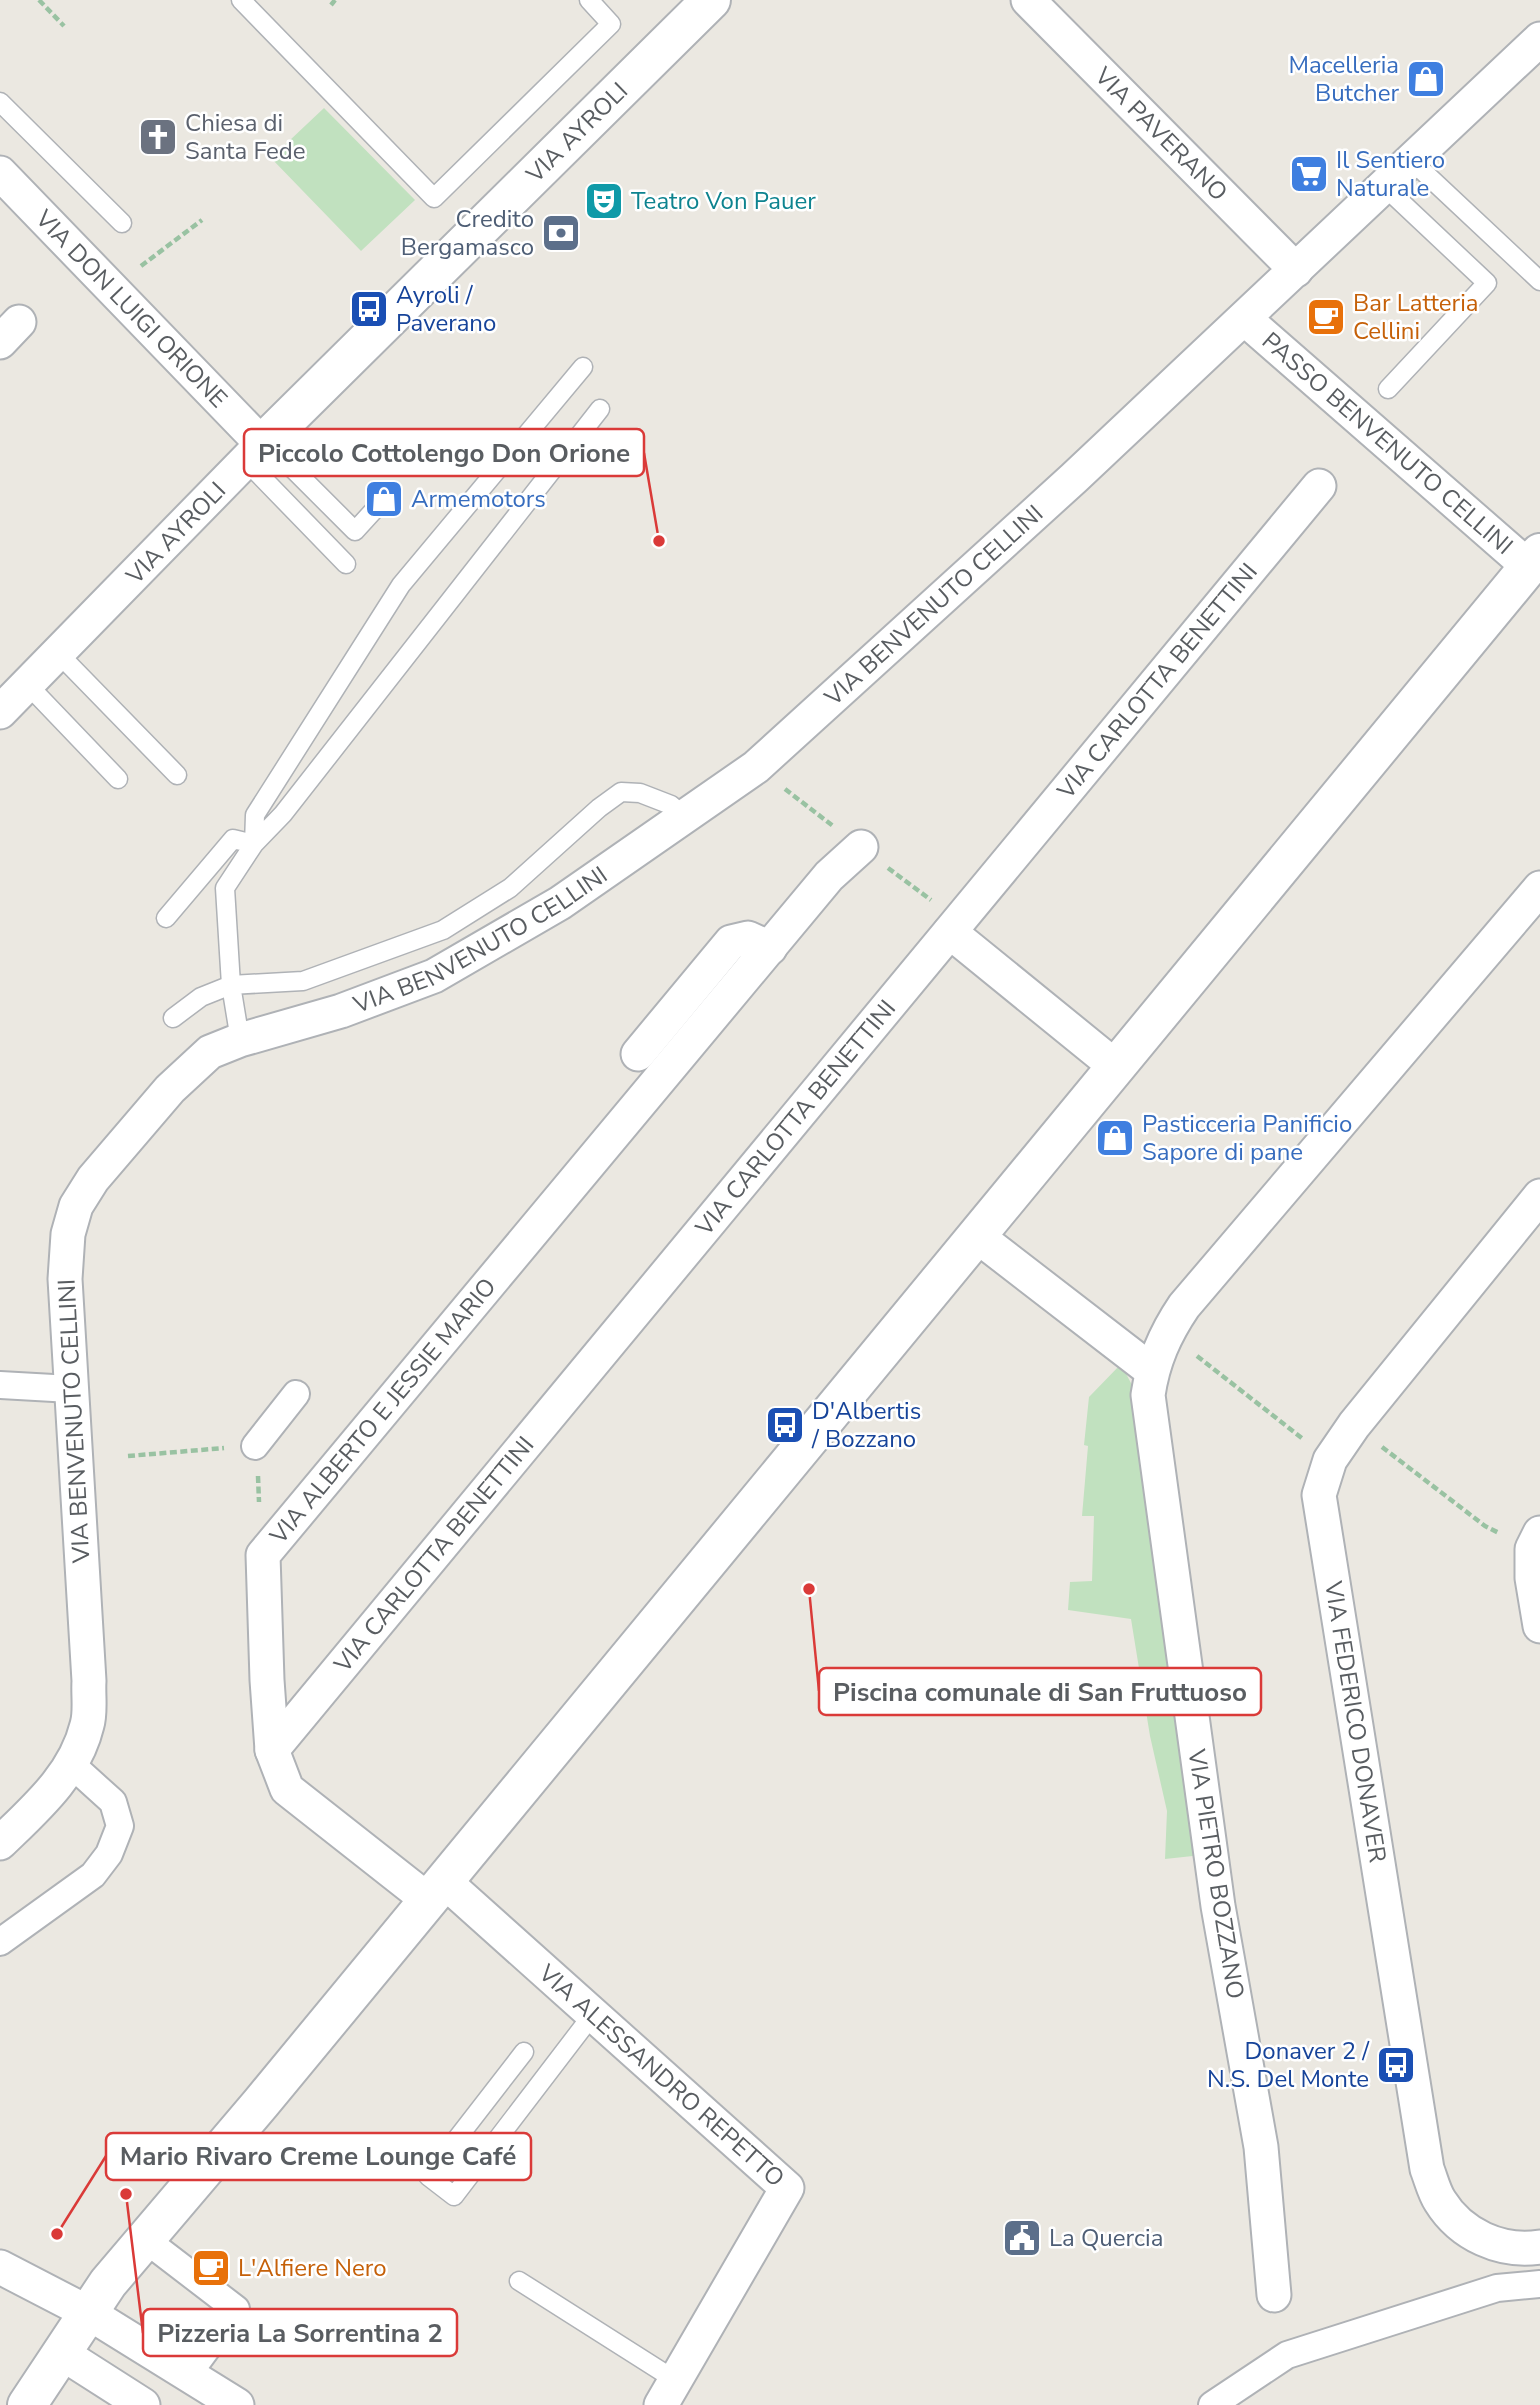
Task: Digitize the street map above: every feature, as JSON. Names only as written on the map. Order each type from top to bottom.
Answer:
[{"type":"street","name":"VIA AYROLI","points":[[0,712],[257,449],[711,0]]},
{"type":"street","name":"VIA PAVERANO","points":[[1027,0],[1296,270]]},
{"type":"street","name":"VIA BENVENUTO CELLINI","points":[[0,1843],[52,1791],[72,1766],[88,1724],[89,1681],[65,1279],[68,1234],[76,1206],[93,1179],[170,1089],[210,1052],[240,1040],[341,1011],[434,976],[560,903],[756,767],[1074,478],[1540,39]]},
{"type":"street","name":"VIA DON LUIGI ORIONE","points":[[0,173],[257,449]]},
{"type":"street","name":"PASSO BENVENUTO CELLINI","points":[[1245,319],[1536,565]]},
{"type":"street","name":"VIA CARLOTTA BENETTINI","points":[[272,1750],[1319,486]]},
{"type":"street","points":[[27,2405],[108,2283],[1116,1067],[1536,565]]},
{"type":"street","name":"VIA ALBERTO E JESSIE MARIO","points":[[436,1890],[288,1788],[272,1750],[267,1680],[264,1555],[829,876],[861,847]]},
{"type":"street","name":"VIA PIETRO BOZZANO","points":[[1274,2295],[1261,2147],[1218,1906],[1148,1395],[1152,1371],[1166,1332],[1184,1306],[1540,888]]},
{"type":"street","points":[[950,932],[1116,1067]]},
{"type":"street","points":[[638,1054],[731,942],[747,938],[770,948]]},
{"type":"street","name":"VIA FEDERICO DONAVER","points":[[1540,1196],[1354,1425],[1330,1460],[1319,1495],[1427,2169],[1439,2200],[1460,2224],[1492,2245],[1540,2247]]},
{"type":"street","points":[[976,1236],[1152,1371]]},
{"type":"street","points":[[0,1385],[71,1389]]},
{"type":"street","points":[[255,1446],[296,1394]]},
{"type":"street","points":[[1536,1541],[1532,1577],[1540,1626]]},
{"type":"street","points":[[0,1942],[93,1875],[109,1854],[120,1826],[113,1802],[72,1766]]},
{"type":"street","name":"VIA ALESSANDRO REPETTO","points":[[436,1890],[593,2014],[787,2189],[668,2392]]},
{"type":"street","points":[[146,2240],[236,2309],[188,2374]]},
{"type":"street","points":[[1492,2245],[1497,2288]]},
{"type":"street","points":[[0,2267],[87,2312],[237,2405]]},
{"type":"street","points":[[1212,2405],[1287,2355],[1497,2288],[1540,2284]]},
{"type":"street","points":[[60,2352],[143,2405]]},
{"type":"lane","points":[[241,0],[434,198],[611,24],[589,0]]},
{"type":"lane","points":[[0,102],[122,223]]},
{"type":"lane","points":[[1412,161],[1540,281]]},
{"type":"lane","points":[[1385,187],[1487,283],[1388,389]]},
{"type":"lane","points":[[254,844],[255,815],[401,585],[583,367]]},
{"type":"lane","points":[[240,1040],[231,985],[225,888],[254,844],[283,814],[600,409]]},
{"type":"lane","points":[[257,449],[355,531],[376,508]]},
{"type":"lane","points":[[257,449],[346,564]]},
{"type":"lane","points":[[58,653],[177,775]]},
{"type":"lane","points":[[27,684],[118,779]]},
{"type":"lane","points":[[173,1018],[201,997],[231,985],[303,981],[443,930],[510,887],[599,808],[621,793],[640,793],[671,805],[686,818]]},
{"type":"lane","points":[[166,918],[233,839],[254,844]]},
{"type":"lane","points":[[524,2052],[428,2176],[454,2196],[593,2014]]},
{"type":"lane","points":[[519,2281],[668,2392]]},
{"type":"path","points":[[39,0],[64,26]]},
{"type":"path","points":[[137,269],[202,220]]},
{"type":"path","points":[[1166,1332],[1330,1460]]},
{"type":"path","points":[[1354,1425],[1485,1526],[1536,1541]]},
{"type":"path","points":[[128,1456],[255,1446],[264,1555]]},
{"type":"green space","points":[[324,108],[415,200],[361,251],[271,158]]},
{"type":"green space","points":[[1121,1364],[1133,1387],[1202,1855],[1165,1859],[1167,1811],[1150,1736],[1131,1619],[1068,1610],[1070,1582],[1092,1581],[1094,1516],[1082,1516],[1088,1446],[1084,1445],[1089,1397]]},
{"type":"place","name":"Macelleria Butcher","points":[[1426,79]]},
{"type":"place","name":"Chiesa di Santa Fede","points":[[158,137]]},
{"type":"place","name":"Il Sentiero Naturale","points":[[1309,174]]},
{"type":"place","name":"Teatro Von Pauer","points":[[604,201]]},
{"type":"place","name":"Credito Bergamasco","points":[[561,233]]},
{"type":"place","name":"Ayroli / Paverano","points":[[369,309]]},
{"type":"place","name":"Bar Latteria Cellini","points":[[1326,317]]},
{"type":"place","name":"Armemotors","points":[[384,499]]},
{"type":"place","name":"Piccolo Cottolengo Don Orione","points":[[659,541]]},
{"type":"place","name":"Pasticceria Panificio Sapore di pane","points":[[1115,1138]]},
{"type":"place","name":"D'Albertis / Bozzano","points":[[785,1425]]},
{"type":"place","name":"Piscina comunale di San Fruttuoso","points":[[809,1589]]},
{"type":"place","name":"Donaver 2 / N.S. Del Monte","points":[[1396,2065]]},
{"type":"place","name":"Pizzeria La Sorrentina 2","points":[[126,2194]]},
{"type":"place","name":"Mario Rivaro Creme Lounge Café","points":[[57,2234]]},
{"type":"place","name":"La Quercia","points":[[1022,2238]]},
{"type":"place","name":"L'Alfiere Nero","points":[[211,2268]]}]
